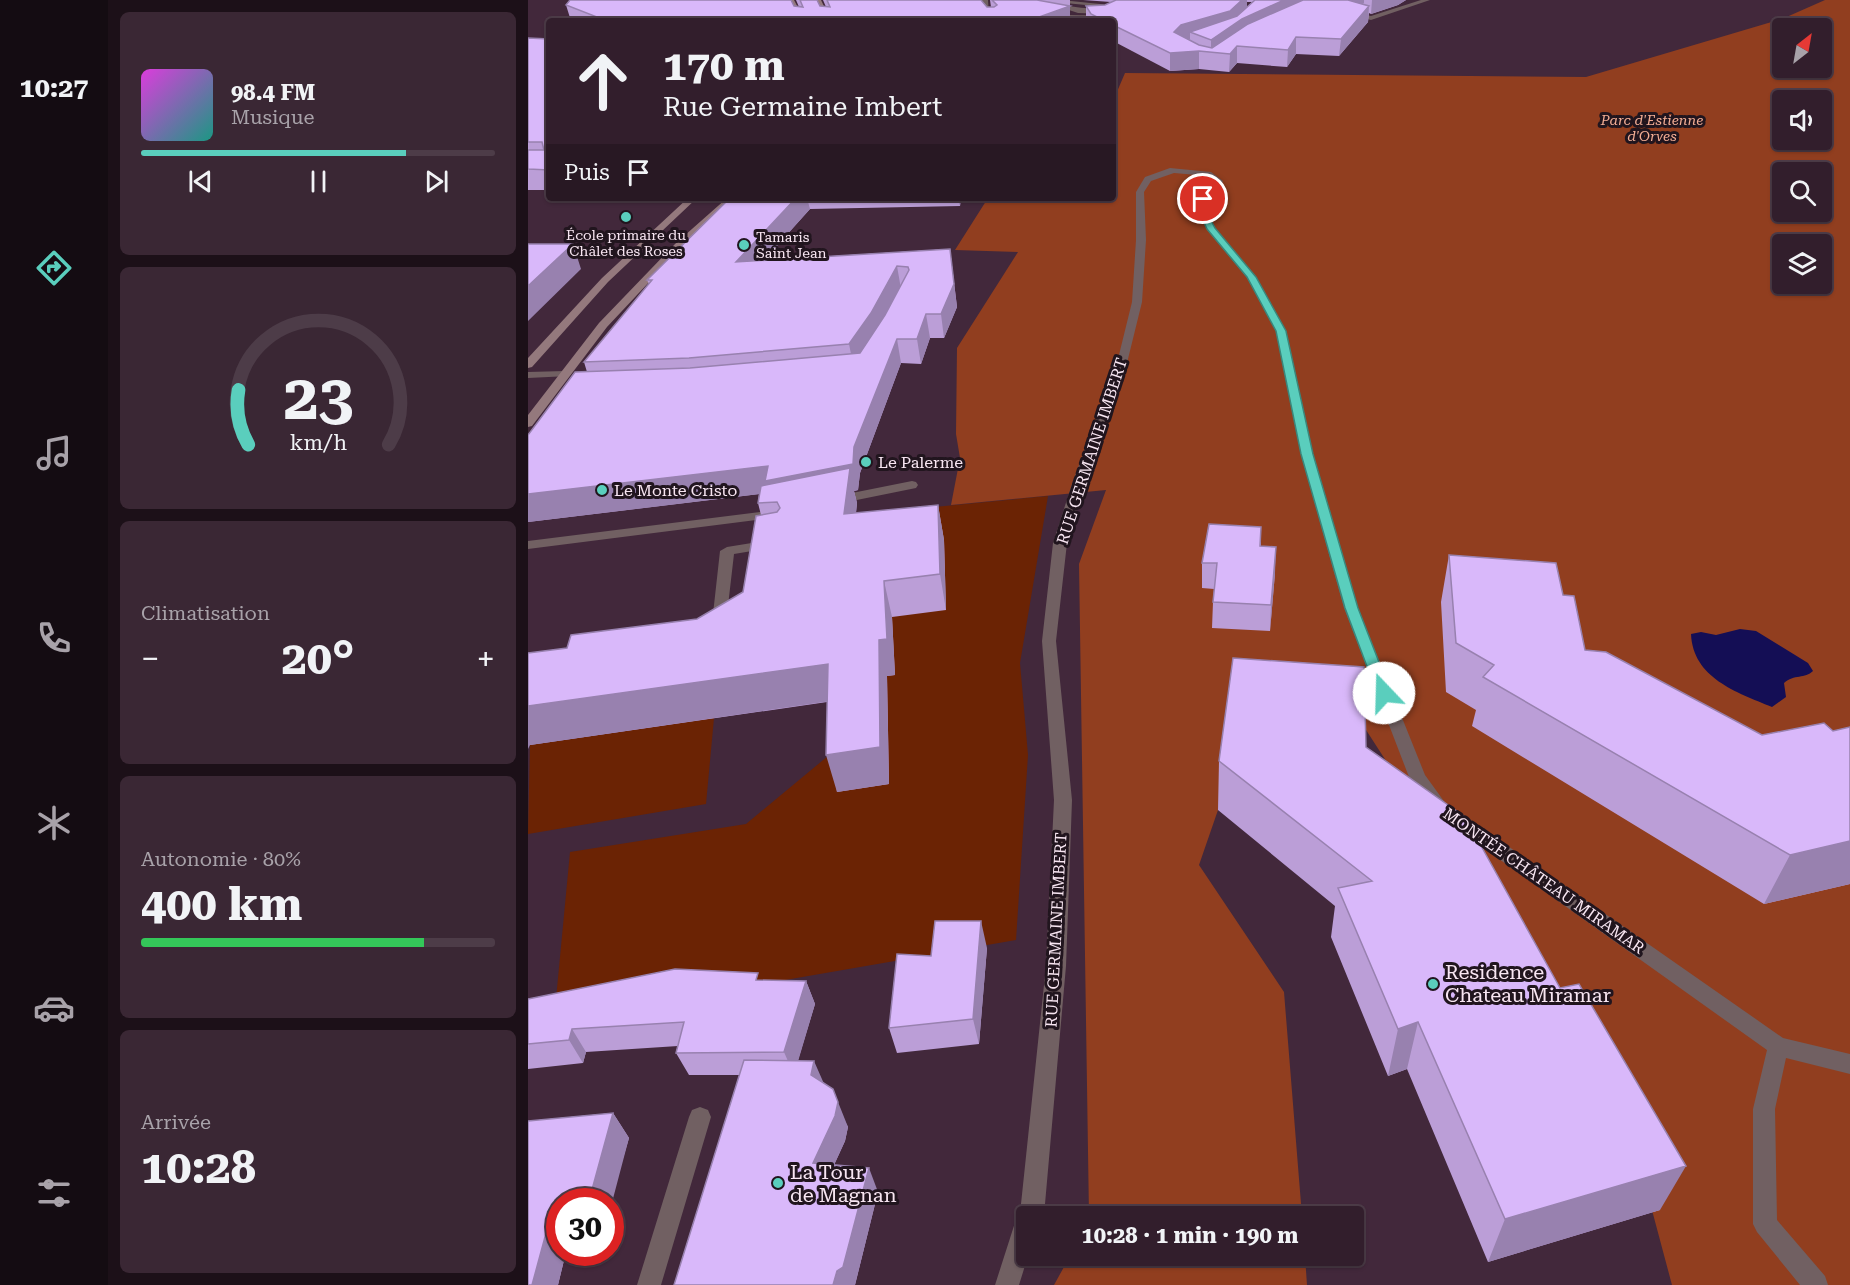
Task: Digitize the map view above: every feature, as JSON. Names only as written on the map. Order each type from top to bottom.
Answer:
[{"type":"street","points":[[791,0],[800,18]]},
{"type":"street","points":[[818,0],[827,18]]},
{"type":"street","points":[[985,0],[986,14],[990,18]]},
{"type":"street","points":[[1012,0],[1014,4],[1029,11],[1062,16],[1112,15],[1109,12],[1078,11],[1062,6],[1064,1],[1126,6]]},
{"type":"street","points":[[1381,0],[1350,14],[1371,18],[1427,0]]},
{"type":"street","name":"RUE GERMAINE IMBERT","points":[[1032,1206],[1056,966],[1063,800],[1049,641],[1060,543],[1078,484],[1122,363],[1137,302],[1141,240],[1140,192],[1148,179],[1173,170],[1211,174],[1219,181],[1216,189],[1203,199],[1202,209],[1211,229]]},
{"type":"street","points":[[528,365],[605,280],[690,201]]},
{"type":"street","points":[[528,423],[556,393],[565,375],[603,325],[642,282],[729,201]]},
{"type":"street","name":"MONTÉE CHÂTEAU MIRAMAR","points":[[1211,229],[1251,277],[1281,331],[1307,454],[1351,608],[1417,777],[1440,808],[1778,1046],[1850,1064]]},
{"type":"street","points":[[528,375],[565,375]]},
{"type":"street","points":[[819,504],[912,484]]},
{"type":"street","points":[[528,545],[784,512]]},
{"type":"street","points":[[708,628],[719,626],[727,550],[781,542]]},
{"type":"street","points":[[1778,1046],[1764,1109],[1765,1224],[1816,1285]]},
{"type":"street","points":[[649,1285],[700,1117]]},
{"type":"street","points":[[1007,1285],[1016,1257]]},
{"type":"shaded area","points":[[1048,496],[1020,663],[1028,755],[1016,940],[554,1020],[570,852],[746,824],[875,717],[833,665],[924,508]]},
{"type":"shaded area","points":[[1740,629],[1756,631],[1808,663],[1813,671],[1784,683],[1786,697],[1772,707],[1731,689],[1708,672],[1699,662],[1691,634],[1701,632],[1716,635]]},
{"type":"shaded area","points":[[714,718],[706,804],[528,834],[530,745]]},
{"type":"green space","name":"Parc d'Estienne d'Orves","points":[[1825,0],[1850,0],[1850,1285],[1672,1285],[1645,1184],[1454,866],[1357,716],[1232,707],[1218,810],[1199,865],[1284,992],[1301,1206],[1089,1206],[1079,564],[1106,490],[951,505],[960,458],[956,434],[957,348],[1018,252],[955,250],[986,201],[1116,201],[1116,94],[1125,73],[1586,77],[1772,22],[1772,78],[1832,78],[1832,18],[1784,18]]},
{"type":"green space","points":[[1064,1266],[1306,1266],[1307,1285],[1054,1285]]},
{"type":"building","points":[[570,0],[791,0],[794,6],[803,7],[800,0],[817,0],[820,6],[830,7],[827,0],[981,0],[987,7],[994,7],[997,5],[992,0],[1037,0],[1070,6],[1036,18],[599,18],[566,5]]},
{"type":"building","points":[[1116,0],[1242,0],[1230,11],[1181,25],[1174,32],[1199,45],[1212,48],[1248,24],[1303,0],[1348,0],[1369,6],[1341,39],[1296,37],[1288,50],[1237,46],[1230,54],[1199,51],[1170,53],[1116,26],[1116,18],[1099,18],[1091,14],[1086,6],[1105,5]]},
{"type":"building","points":[[1255,0],[1284,0],[1242,19],[1211,40],[1190,32],[1237,16]]},
{"type":"building","points":[[528,38],[546,39],[546,170],[528,169],[528,150],[544,150],[542,142],[528,142]]},
{"type":"building","points":[[727,201],[793,201],[736,262],[950,249],[954,284],[941,314],[926,314],[917,339],[897,339],[854,447],[853,464],[765,481],[768,466],[528,494],[528,435],[575,372],[690,368],[860,353],[885,315],[909,270],[908,267],[897,266],[871,313],[849,344],[689,358],[584,362],[652,280],[647,280]]},
{"type":"building","points":[[528,244],[573,244],[528,286]]},
{"type":"building","points":[[850,468],[844,514],[938,505],[940,574],[884,581],[887,639],[879,640],[880,747],[826,755],[828,664],[528,706],[528,653],[567,648],[571,635],[697,619],[743,592],[756,516],[777,512],[780,508],[777,502],[758,503],[761,486]]},
{"type":"building","points":[[1209,524],[1261,527],[1260,546],[1276,547],[1271,605],[1213,602],[1217,563],[1202,563]]},
{"type":"building","points":[[1449,555],[1556,563],[1563,595],[1574,596],[1585,650],[1606,652],[1762,735],[1824,723],[1833,731],[1850,727],[1850,841],[1790,855],[1483,677],[1494,665],[1456,643]]},
{"type":"building","name":"Residence Chateau Miramar","points":[[1233,658],[1364,667],[1366,747],[1465,817],[1560,988],[1579,984],[1686,1166],[1505,1219],[1418,1022],[1398,1029],[1338,888],[1372,881],[1219,761]]},
{"type":"building","points":[[935,921],[981,921],[973,1019],[889,1028],[897,954],[931,956]]},
{"type":"building","points":[[675,969],[758,973],[756,980],[806,981],[784,1052],[676,1053],[684,1022],[572,1029],[569,1040],[528,1044],[528,999]]},
{"type":"building","points":[[744,1060],[814,1061],[811,1075],[833,1089],[838,1102],[835,1116],[813,1163],[869,1168],[843,1267],[837,1271],[833,1285],[674,1285]]},
{"type":"building","points":[[613,1113],[592,1188],[546,1188],[546,1233],[532,1285],[528,1285],[528,1121]]},
{"type":"place","name":"École primaire du Châlet des Roses","points":[[626,217]]},
{"type":"place","name":"Tamaris Saint Jean","points":[[744,245]]},
{"type":"place","name":"Le Palerme","points":[[866,462]]},
{"type":"place","name":"Le Monte Cristo","points":[[602,490]]},
{"type":"place","name":"Residence Chateau Miramar","points":[[1433,984]]},
{"type":"place","name":"La Tour de Magnan","points":[[778,1183]]},
{"type":"route","points":[[1203,199],[1202,209],[1211,229],[1251,277],[1281,331],[1307,454],[1351,608],[1384,693]]}]
